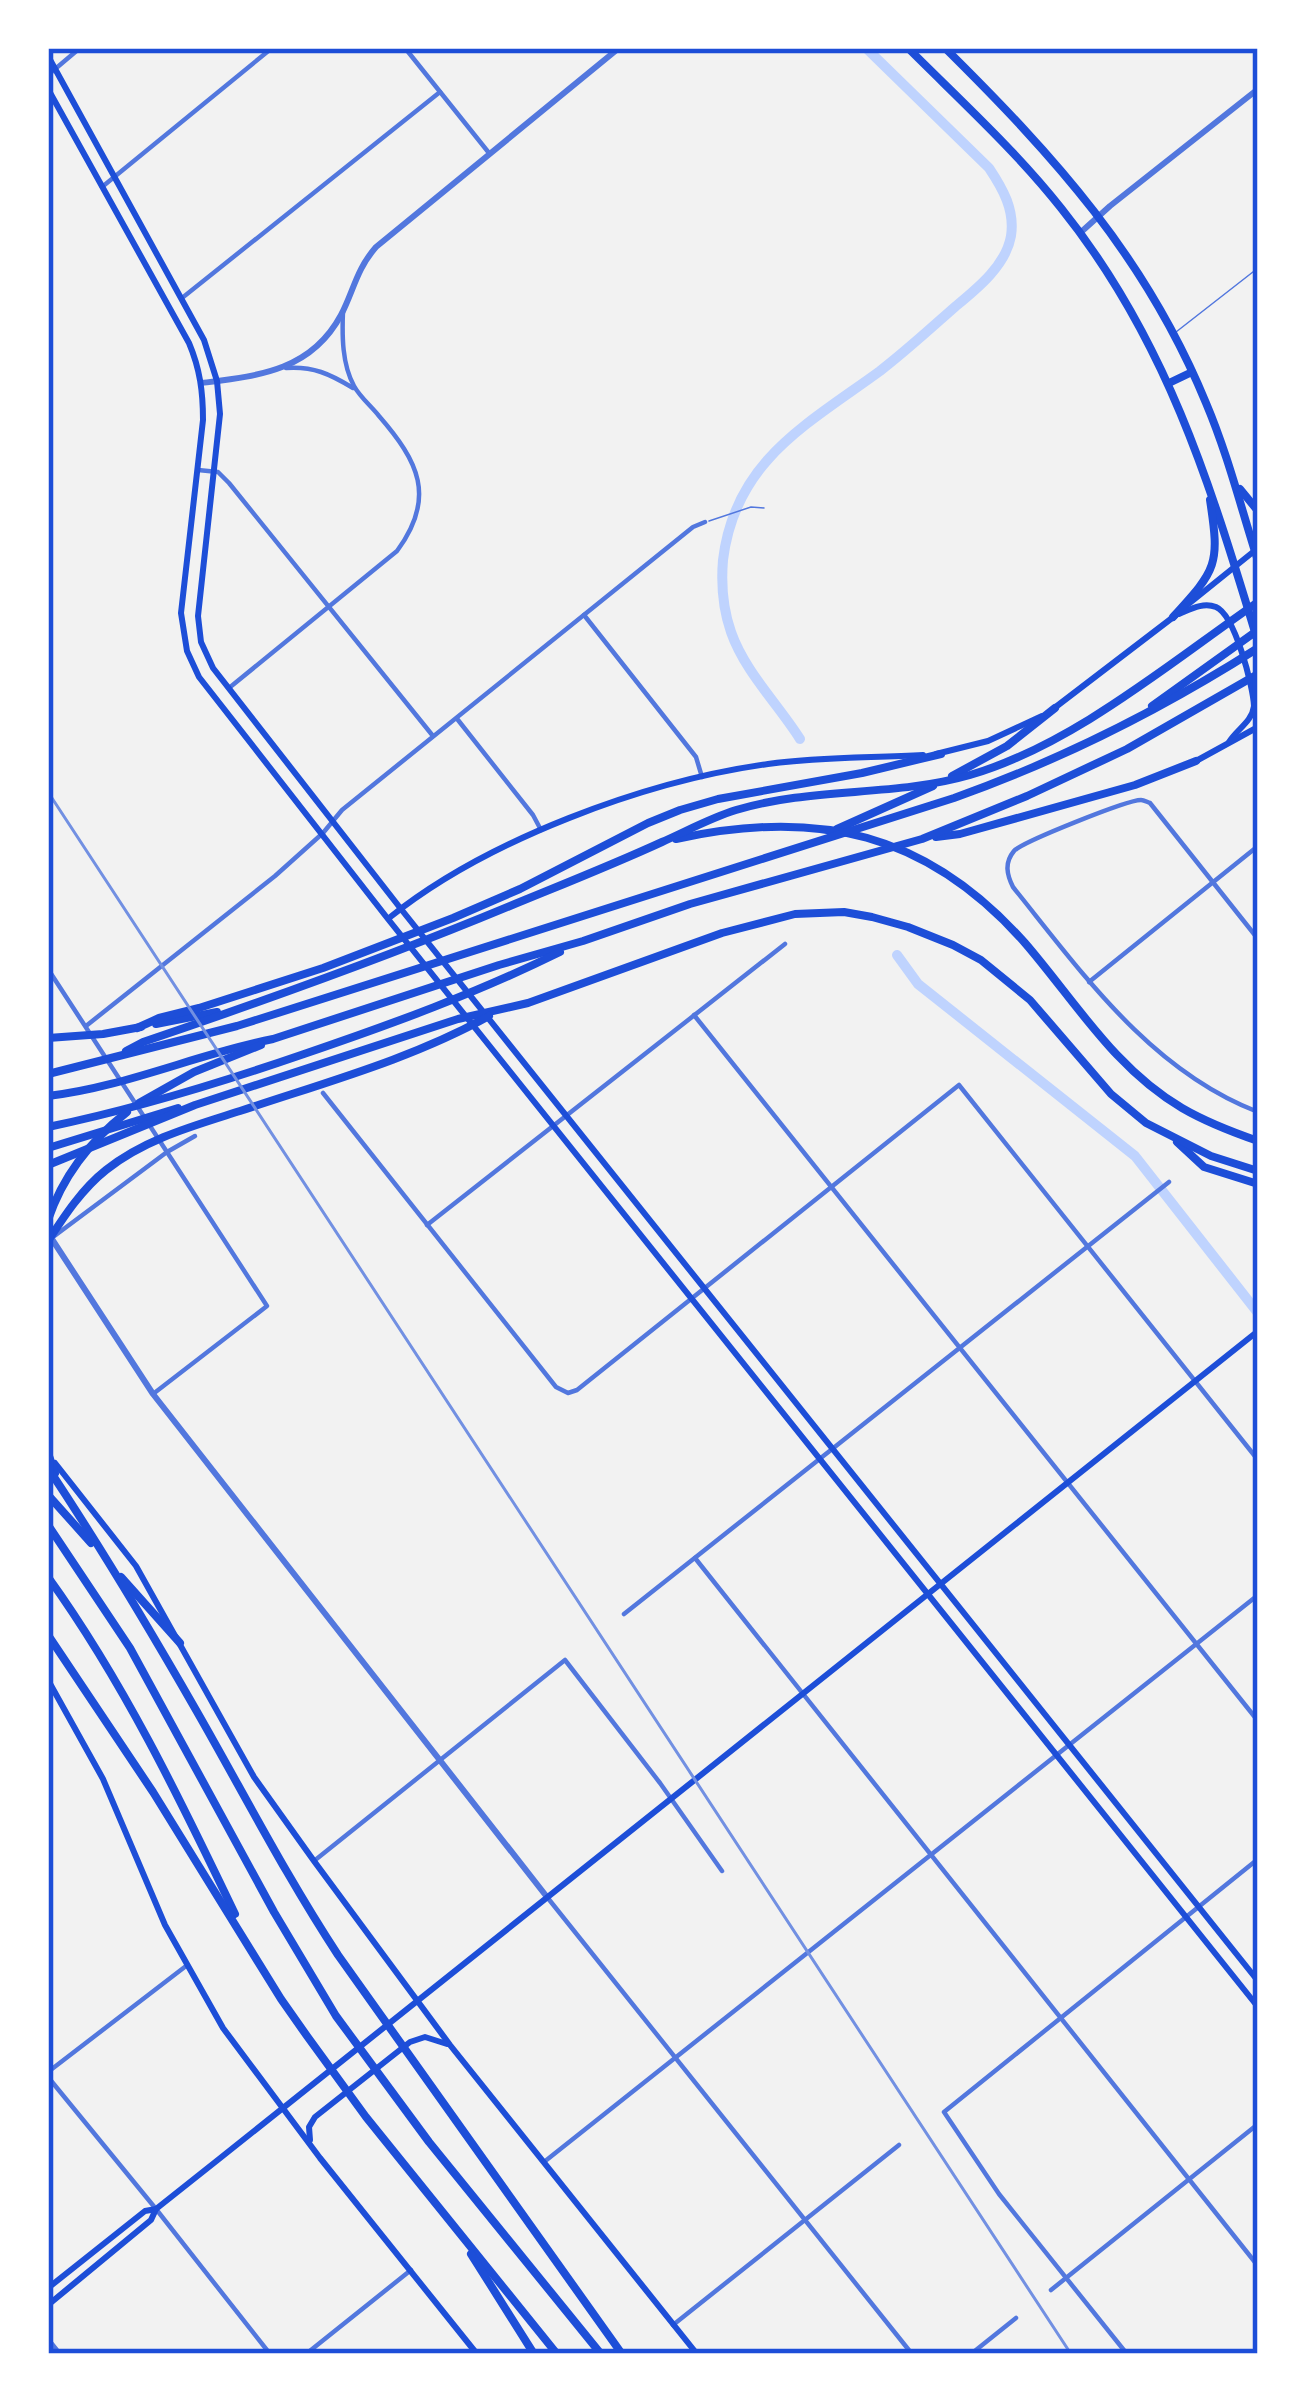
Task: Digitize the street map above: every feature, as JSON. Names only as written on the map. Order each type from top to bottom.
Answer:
[{"type":"main road","points":[[48,1074],[238,1026],[1008,779],[1132,721],[1217,674],[1258,645],[1210,486],[1169,383],[1134,315],[1080,233],[1039,182],[908,48]]},
{"type":"main road","points":[[805,844],[1007,746],[1257,554],[1235,481],[1192,372],[1131,262],[1046,152],[945,48]]},
{"type":"main road","points":[[48,56],[51,72],[114,176],[210,353],[220,414],[198,624],[204,650],[400,908],[1258,1981]]},
{"type":"main road","points":[[48,89],[188,344],[202,383],[203,420],[182,614],[187,651],[204,684],[1258,2007]]},
{"type":"main road","points":[[1169,383],[1192,372]]},
{"type":"main road","points":[[1235,481],[1258,511]]},
{"type":"main road","points":[[1173,617],[1214,563],[1210,486]]},
{"type":"main road","points":[[114,1058],[143,1042],[663,842],[737,809],[776,800],[928,784],[1017,758],[1092,717],[1258,602]]},
{"type":"main road","points":[[1173,617],[1212,605],[1226,614],[1232,627],[1254,706],[1252,718],[1229,742]]},
{"type":"main road","points":[[1132,721],[1258,631]]},
{"type":"main road","points":[[48,1220],[56,1197],[91,1144],[116,1120],[172,1083],[273,1040],[499,965],[922,838],[1147,739],[1258,674]]},
{"type":"main road","points":[[137,1028],[455,923],[680,810],[941,754],[1002,735],[1055,708]]},
{"type":"main road","points":[[922,838],[961,833],[1135,785],[1196,761],[1258,728]]},
{"type":"main road","points":[[388,919],[460,871],[599,806],[702,777],[802,760],[941,754]]},
{"type":"main road","points":[[663,842],[746,826],[790,825],[857,835],[910,854],[985,903],[1027,945],[1116,1055],[1150,1086],[1179,1107],[1258,1141]]},
{"type":"main road","points":[[48,1166],[195,1105],[458,1019],[528,1003],[722,933],[779,917],[844,913],[930,935],[981,960],[1030,1000],[1111,1094],[1146,1123],[1211,1156],[1258,1171]]},
{"type":"main road","points":[[48,1127],[247,1073],[401,1021],[583,941]]},
{"type":"main road","points":[[48,1038],[103,1034],[237,1008]]},
{"type":"main road","points":[[49,1237],[96,1179],[144,1145],[354,1072],[495,1013]]},
{"type":"main road","points":[[48,1096],[273,1040]]},
{"type":"main road","points":[[48,1148],[195,1105]]},
{"type":"main road","points":[[1172,1136],[1204,1167],[1258,1184]]},
{"type":"main road","points":[[48,2305],[151,2220],[156,2209],[1257,1332]]},
{"type":"main road","points":[[48,1454],[60,1486]]},
{"type":"main road","points":[[48,1454],[136,1566],[254,1777],[314,1861],[451,2045],[697,2354]]},
{"type":"main road","points":[[48,1468],[198,1713],[296,1888],[417,2068],[622,2354]]},
{"type":"main road","points":[[48,1495],[180,1643]]},
{"type":"main road","points":[[48,1525],[130,1648],[336,2016],[392,2094],[601,2354]]},
{"type":"main road","points":[[48,1577],[126,1702],[251,1948]]},
{"type":"main road","points":[[48,1635],[154,1792],[307,2036],[366,2117],[557,2354]]},
{"type":"main road","points":[[48,1680],[103,1779],[187,1966],[223,2027],[476,2354]]},
{"type":"main road","points":[[310,2145],[309,2127],[315,2117],[410,2042],[425,2037],[451,2045]]},
{"type":"main road","points":[[48,2288],[145,2211],[156,2209]]},
{"type":"main road","points":[[447,2218],[534,2354]]},
{"type":"street","points":[[51,72],[80,48]]},
{"type":"street","points":[[102,187],[272,48]]},
{"type":"street","points":[[405,48],[489,153]]},
{"type":"street","points":[[356,390],[344,352],[343,311],[357,273],[374,249],[619,48]]},
{"type":"street","points":[[1080,233],[1258,89]]},
{"type":"street","points":[[182,298],[440,92]]},
{"type":"street","points":[[286,368],[315,348],[343,311]]},
{"type":"street","points":[[202,383],[307,366],[338,379],[356,390],[407,449],[416,466],[419,499],[412,527],[397,551],[229,688]]},
{"type":"street","points":[[198,470],[221,473],[230,483],[433,736]]},
{"type":"street","points":[[86,1026],[275,876],[433,736],[693,526],[705,522]]},
{"type":"street","points":[[584,615],[696,757],[702,777]]},
{"type":"street","points":[[456,718],[542,830]]},
{"type":"street","points":[[1258,939],[1143,800],[1021,845],[1006,871],[1013,887],[1089,982],[1142,1037],[1198,1082],[1258,1112]]},
{"type":"street","points":[[1089,982],[1258,846]]},
{"type":"street","points":[[427,1225],[785,944]]},
{"type":"street","points":[[48,969],[267,1306],[153,1394]]},
{"type":"street","points":[[694,1015],[1258,1721]]},
{"type":"street","points":[[323,1093],[556,1387],[568,1393],[694,1299],[959,1084],[1258,1460]]},
{"type":"street","points":[[195,1136],[49,1237],[153,1394],[438,1761],[912,2354]]},
{"type":"street","points":[[624,1614],[1169,1183]]},
{"type":"street","points":[[694,1558],[1258,2266]]},
{"type":"street","points":[[544,2162],[1258,1594]]},
{"type":"street","points":[[314,1861],[565,1660],[722,1871]]},
{"type":"street","points":[[1127,2354],[999,2194],[944,2112],[1258,1859]]},
{"type":"street","points":[[187,1966],[48,2075],[270,2354]]},
{"type":"street","points":[[1051,2290],[1258,2124]]},
{"type":"street","points":[[674,2325],[899,2145]]},
{"type":"street","points":[[306,2354],[411,2270]]},
{"type":"street","points":[[970,2354],[1016,2318]]},
{"type":"street","points":[[48,2338],[60,2354]]},
{"type":"lane","points":[[1174,334],[1258,268]]},
{"type":"lane","points":[[705,522],[764,508]]},
{"type":"waterway","points":[[800,739],[745,661],[726,614],[723,560],[742,496],[758,471],[801,428],[890,363],[982,284],[1003,257],[1011,236],[1007,200],[989,168],[866,48]]},
{"type":"waterway","points":[[897,955],[918,984],[1135,1156],[1258,1313]]},
{"type":"railway","points":[[48,792],[1071,2354]]}]
